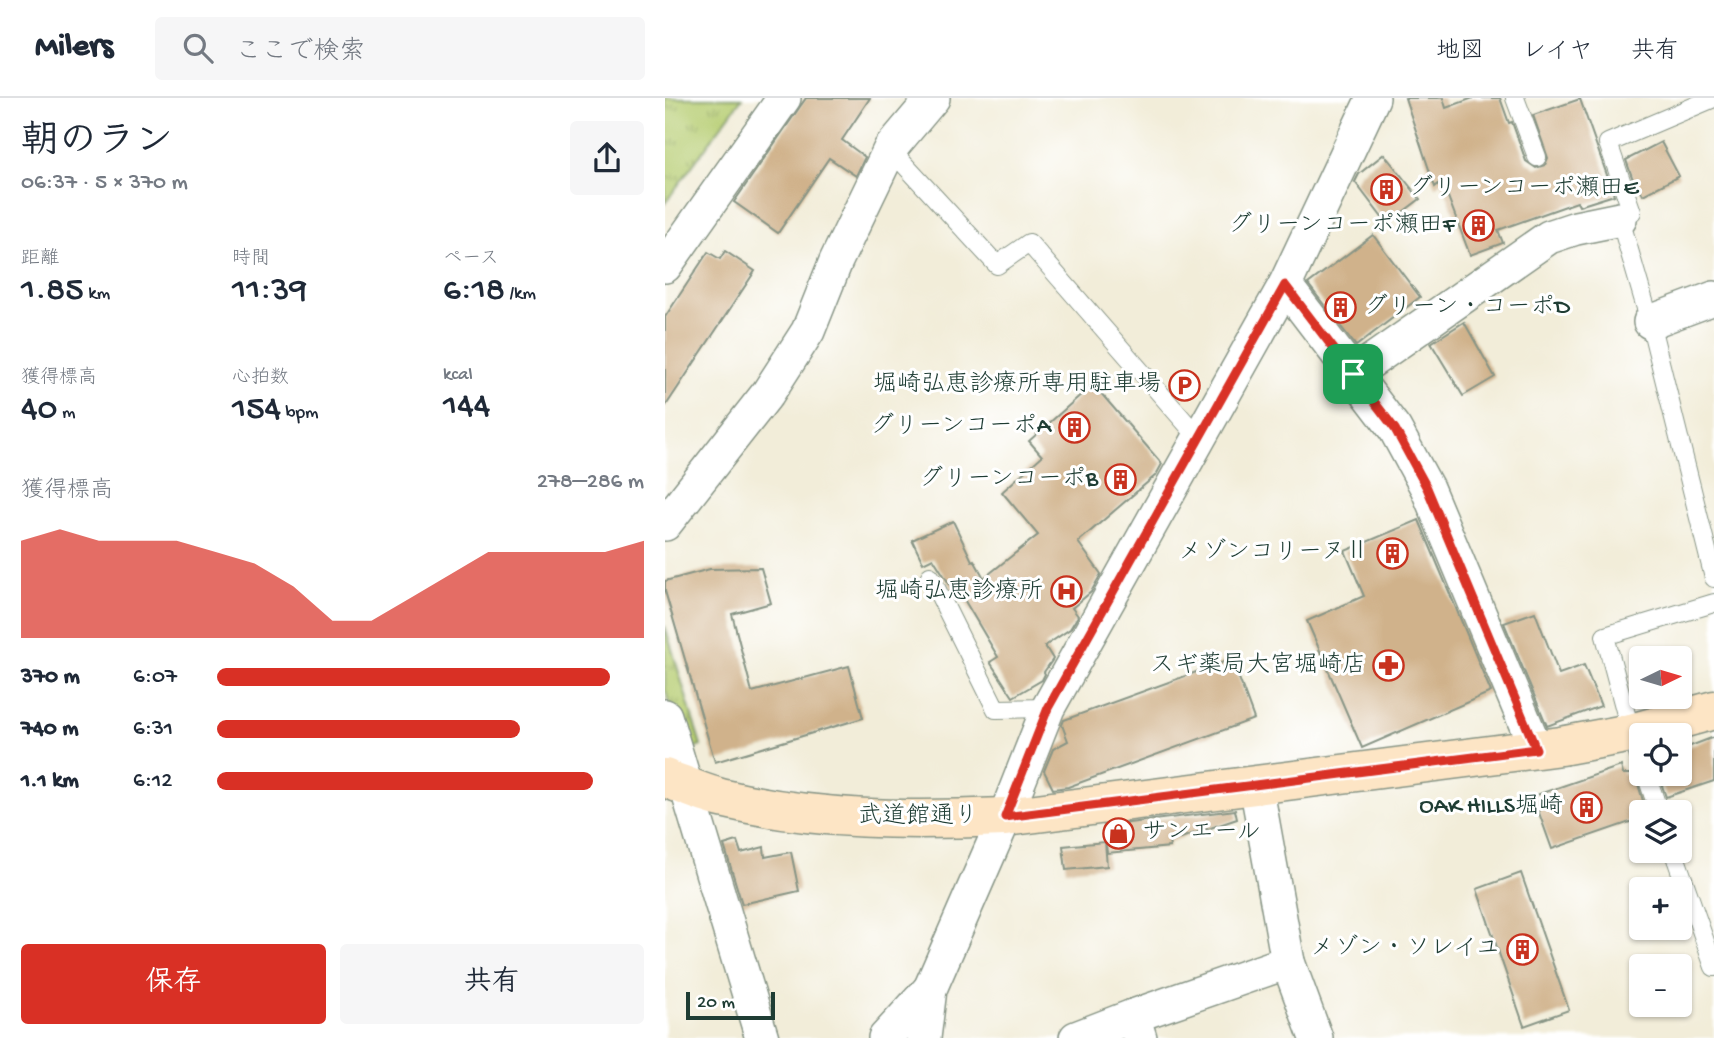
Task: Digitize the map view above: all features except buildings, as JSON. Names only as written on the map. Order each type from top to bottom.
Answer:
[{"type":"street","points":[[665,266],[785,98]]},
{"type":"street","points":[[665,524],[768,393],[808,331],[836,261],[890,149],[933,98]]},
{"type":"street","points":[[924,1038],[930,989],[1005,817],[1048,708],[1285,285],[1373,98]]},
{"type":"street","points":[[1353,374],[1549,237],[1576,228],[1621,219]]},
{"type":"street","points":[[1285,285],[1395,429],[1427,488],[1536,749]]},
{"type":"street","points":[[1650,322],[1714,298]]},
{"type":"street","name":"武道館通り","points":[[1687,723],[1714,710]]},
{"type":"street","points":[[665,716],[675,782],[762,1038]]},
{"type":"street","name":"武道館通り","points":[[675,782],[719,797],[823,816],[914,820],[1005,817],[1536,749],[1629,747]]},
{"type":"street","points":[[1255,785],[1288,962],[1315,1038]]},
{"type":"street","points":[[1076,1038],[1137,1027],[1288,962]]},
{"type":"street","points":[[885,1038],[930,989]]},
{"type":"lane","points":[[1515,98],[1537,157]]},
{"type":"lane","points":[[1714,98],[1608,143],[1632,212],[1621,219],[1650,322],[1714,578]]},
{"type":"lane","points":[[890,149],[997,265],[1029,243],[1198,437]]},
{"type":"lane","points":[[930,576],[996,709],[1048,708]]},
{"type":"lane","points":[[1629,723],[1605,636],[1714,603]]},
{"type":"lane","points":[[1678,863],[1714,967]]},
{"type":"green space","points":[[665,98],[742,98],[665,203]]},
{"type":"green space","points":[[665,626],[701,746],[684,751],[665,688]]},
{"type":"place","name":"グリーンコーポ瀬田E","points":[[1386,189]]},
{"type":"place","name":"グリーンコーポ瀬田F","points":[[1478,226]]},
{"type":"place","name":"グリーン・コーポD","points":[[1341,308]]},
{"type":"place","name":"堀崎弘恵診療所専用駐車場","points":[[1184,385]]},
{"type":"place","name":"グリーンコーポA","points":[[1074,427]]},
{"type":"place","name":"グリーンコーポB","points":[[1121,480]]},
{"type":"place","name":"メゾンコリーヌⅡ","points":[[1392,553]]},
{"type":"place","name":"堀崎弘恵診療所","points":[[1066,592]]},
{"type":"place","name":"スギ薬局大宮堀崎店","points":[[1389,666]]},
{"type":"place","name":"OAK HILLS堀崎","points":[[1586,807]]},
{"type":"place","name":"サンエール","points":[[1119,833]]},
{"type":"place","name":"メゾン・ソレイユ","points":[[1523,949]]},
{"type":"route","points":[[1285,285],[1353,374],[1395,429],[1427,488],[1536,749],[1005,817],[1048,708],[1285,285]]}]
